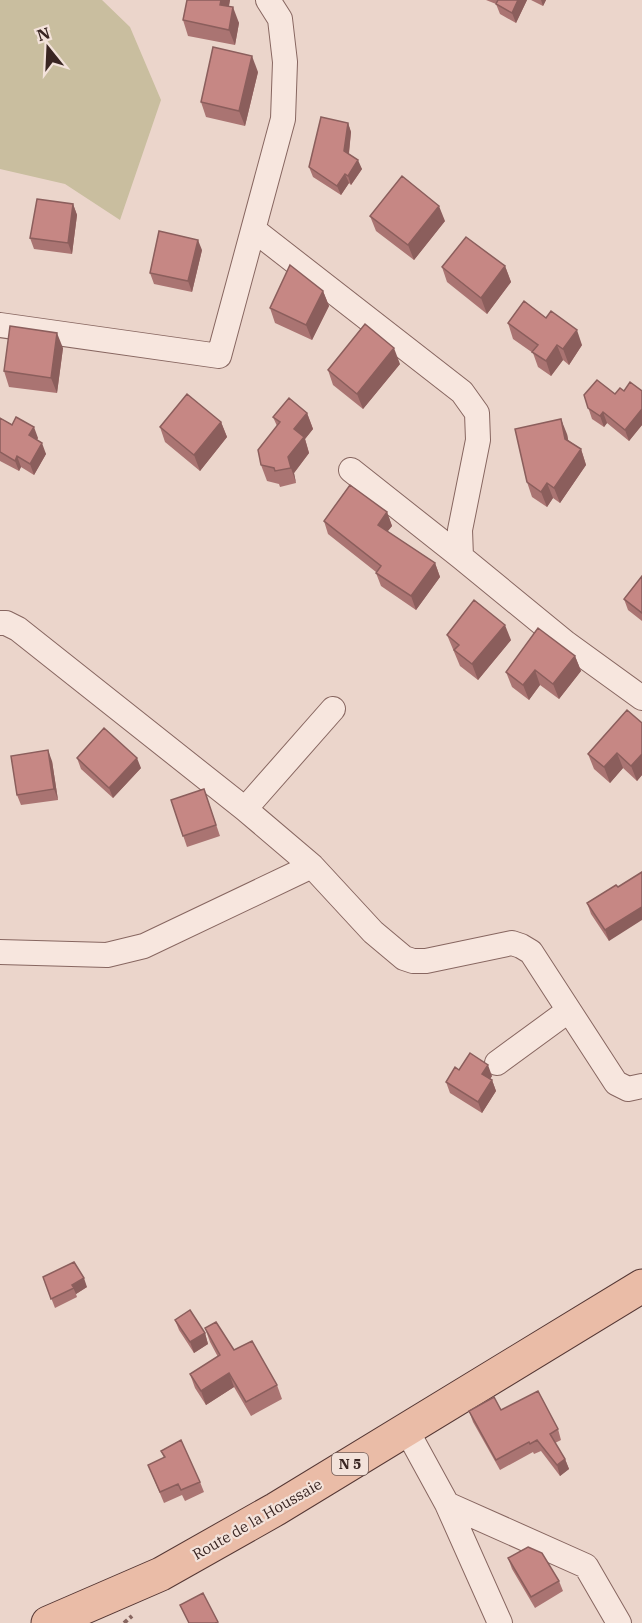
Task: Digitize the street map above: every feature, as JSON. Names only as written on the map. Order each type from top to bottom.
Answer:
[{"type":"main road","name":"Route de la Houssaie","points":[[48,1623],[92,1612],[182,1563],[276,1509],[642,1286]]},
{"type":"street","points":[[0,325],[219,356],[283,119],[285,62],[280,19],[268,0]]},
{"type":"street","points":[[254,230],[462,392],[477,413],[478,440],[460,530],[462,557]]},
{"type":"street","points":[[351,470],[462,557],[566,644],[642,698]]},
{"type":"street","points":[[0,623],[18,628],[245,809],[312,866],[373,932],[404,958],[426,961],[512,943],[531,952],[616,1083],[628,1089],[642,1086]]},
{"type":"street","points":[[245,809],[333,709]]},
{"type":"street","points":[[0,952],[107,955],[125,952],[312,866]]},
{"type":"street","points":[[497,1063],[568,1011]]},
{"type":"street","points":[[406,1429],[447,1504],[500,1623]]},
{"type":"street","points":[[447,1504],[586,1566],[619,1623]]},
{"type":"shaded area","points":[[0,0],[102,0],[130,27],[161,100],[120,220],[65,184],[0,169]]},
{"type":"building","points":[[187,0],[221,0],[220,5],[233,7],[229,30],[183,20]]},
{"type":"building","points":[[498,0],[518,0],[512,13],[496,4]]},
{"type":"building","points":[[213,47],[252,56],[239,111],[201,102]]},
{"type":"building","points":[[321,117],[348,123],[344,151],[358,160],[348,176],[345,174],[337,186],[309,167]]},
{"type":"building","points":[[402,176],[439,206],[408,245],[370,216]]},
{"type":"building","points":[[37,199],[73,204],[68,243],[30,238]]},
{"type":"building","points":[[159,231],[198,240],[188,281],[150,273]]},
{"type":"building","points":[[466,237],[505,266],[481,298],[442,267]]},
{"type":"building","points":[[290,265],[323,291],[306,325],[270,308]]},
{"type":"building","points":[[524,301],[546,318],[551,311],[577,330],[563,349],[557,345],[546,361],[532,352],[538,345],[508,323]]},
{"type":"building","points":[[365,324],[394,348],[357,394],[328,370]]},
{"type":"building","points":[[10,326],[57,333],[51,378],[4,371]]},
{"type":"building","points":[[597,380],[615,394],[620,388],[624,391],[630,382],[642,391],[642,409],[625,430],[603,412],[600,416],[588,408],[584,395]]},
{"type":"building","points":[[187,394],[221,422],[194,455],[160,427]]},
{"type":"building","points":[[289,398],[307,413],[294,429],[304,437],[288,457],[291,468],[275,471],[274,468],[261,465],[258,450],[280,422],[273,417]]},
{"type":"building","points":[[16,417],[34,427],[29,435],[42,443],[30,464],[17,456],[15,461],[0,452],[0,418],[12,425]]},
{"type":"building","points":[[561,419],[565,439],[581,449],[554,488],[547,483],[541,492],[527,482],[515,429]]},
{"type":"building","points":[[350,485],[387,512],[378,525],[435,563],[411,596],[376,573],[381,566],[324,521]]},
{"type":"building","points":[[642,576],[642,613],[624,599]]},
{"type":"building","points":[[474,600],[505,625],[472,664],[454,650],[459,645],[447,635]]},
{"type":"building","points":[[538,628],[575,656],[553,684],[535,670],[523,685],[506,672]]},
{"type":"building","points":[[627,710],[642,723],[642,754],[631,766],[617,753],[604,767],[588,754]]},
{"type":"building","points":[[104,728],[137,758],[109,788],[77,758]]},
{"type":"building","points":[[48,750],[54,789],[17,795],[11,756]]},
{"type":"building","points":[[204,789],[216,825],[183,836],[171,800]]},
{"type":"building","points":[[642,872],[642,907],[605,930],[587,903]]},
{"type":"building","points":[[470,1053],[488,1065],[482,1074],[492,1080],[478,1102],[446,1082],[455,1067],[459,1070]]},
{"type":"building","points":[[74,1262],[84,1278],[72,1285],[74,1288],[51,1299],[43,1277]]},
{"type":"building","points":[[190,1310],[205,1333],[190,1342],[175,1320]]},
{"type":"building","points":[[216,1322],[234,1350],[252,1341],[277,1385],[246,1402],[229,1373],[201,1391],[190,1374],[220,1355],[205,1328]]},
{"type":"building","points":[[538,1391],[558,1429],[550,1434],[565,1459],[557,1465],[537,1440],[496,1460],[469,1411],[494,1397],[501,1410]]},
{"type":"building","points":[[181,1440],[200,1482],[181,1490],[178,1484],[160,1492],[148,1465],[165,1457],[161,1451]]},
{"type":"building","points":[[528,1547],[542,1553],[559,1581],[531,1597],[508,1558]]},
{"type":"building","points":[[203,1593],[218,1622],[189,1623],[180,1605]]}]
